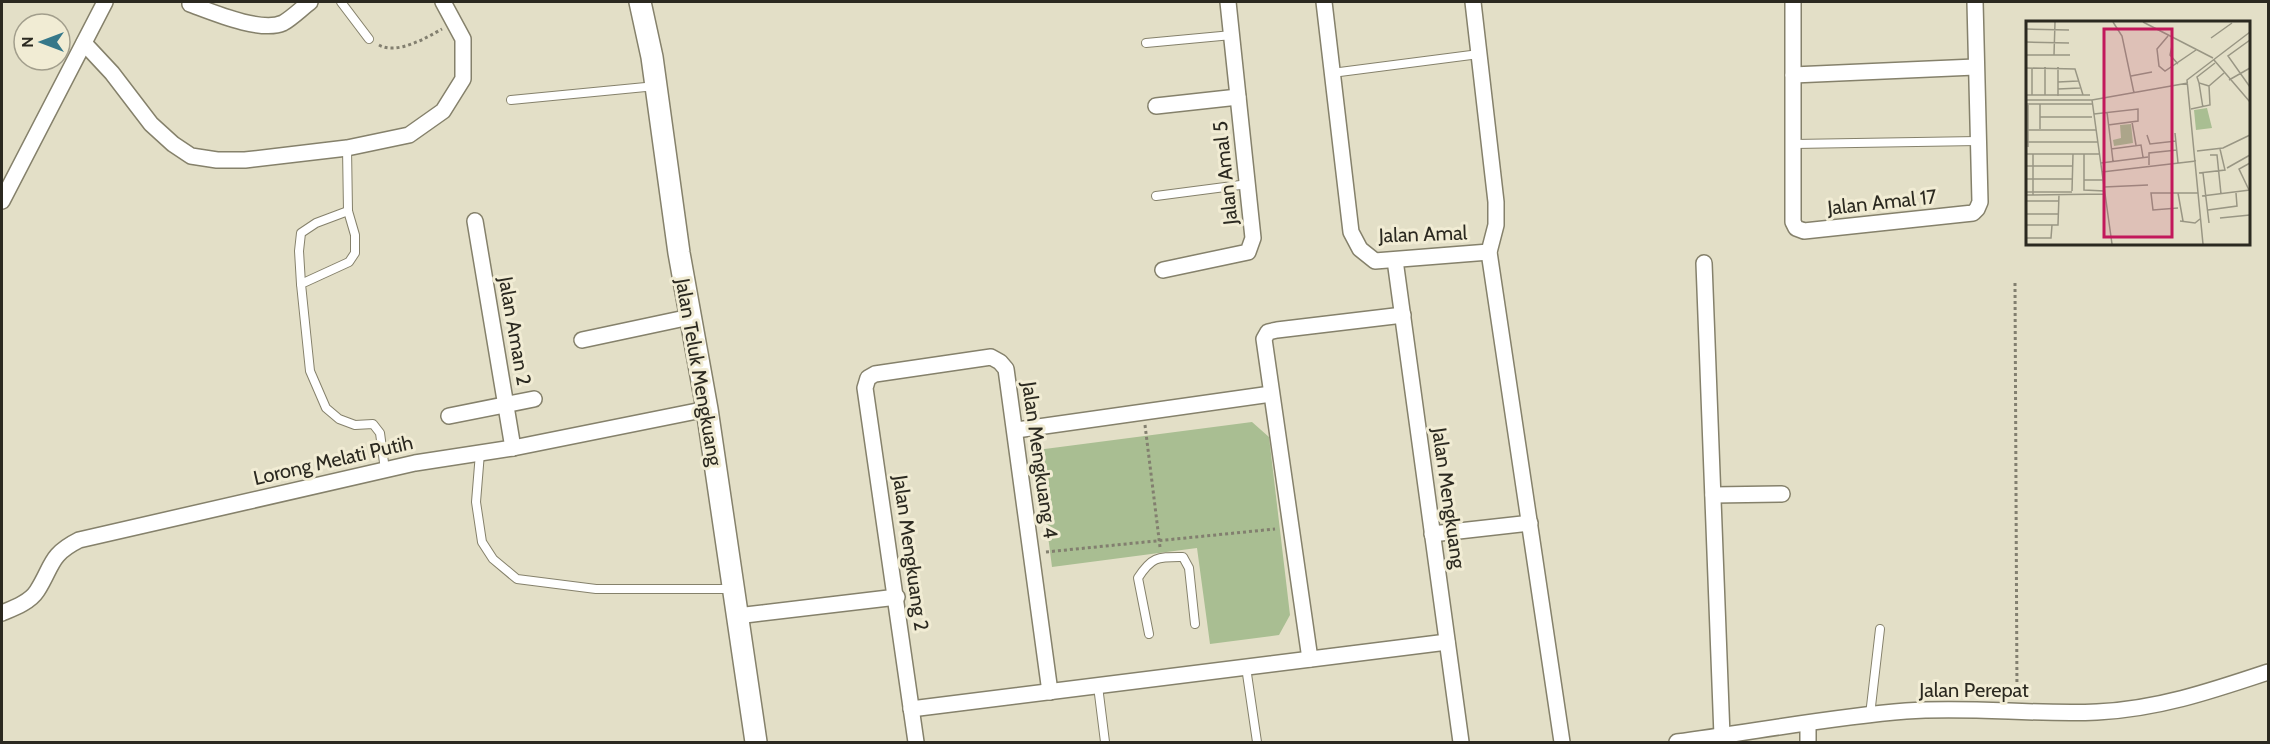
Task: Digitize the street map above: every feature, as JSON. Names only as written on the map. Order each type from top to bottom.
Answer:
[{"type":"street","points":[[2,201],[105,2]]},
{"type":"street","points":[[190,4],[228,19],[256,25],[282,23],[309,2]]},
{"type":"street","points":[[84,43],[112,73],[151,124],[173,144],[191,156],[217,160],[245,160],[346,148],[409,135],[443,111],[463,79],[463,39],[443,2]]},
{"type":"street","name":"Jalan Teluk Mengkuang","points":[[640,2],[656,86],[679,253],[707,409],[756,742]]},
{"type":"street","name":"Jalan Amal 5","points":[[1163,270],[1248,252],[1253,238],[1228,2]]},
{"type":"street","name":"Jalan Amal","points":[[1324,2],[1351,232],[1360,249],[1375,261],[1489,252],[1496,225],[1496,202],[1473,2]]},
{"type":"street","points":[[1793,2],[1794,144]]},
{"type":"street","points":[[1975,2],[1978,141]]},
{"type":"street","points":[[1793,75],[1975,67]]},
{"type":"street","points":[[1156,106],[1238,97]]},
{"type":"street","name":"Jalan Amal 17","points":[[1794,144],[1793,222],[1796,228],[1804,231],[1973,213],[1980,202],[1978,141]]},
{"type":"street","name":"Jalan Aman 2","points":[[475,221],[513,448]]},
{"type":"street","points":[[1489,252],[1562,742]]},
{"type":"street","name":"Jalan Mengkuang","points":[[1395,260],[1461,742]]},
{"type":"street","points":[[1704,263],[1722,736]]},
{"type":"street","points":[[1310,659],[1264,339],[1268,332],[1402,315]]},
{"type":"street","points":[[582,340],[690,317]]},
{"type":"street","name":"Jalan Mengkuang 4","points":[[875,374],[991,357],[1006,369],[1050,692]]},
{"type":"street","name":"Jalan Mengkuang 2","points":[[875,374],[868,378],[865,388],[897,597],[916,742]]},
{"type":"street","points":[[1016,430],[1271,394]]},
{"type":"street","points":[[449,416],[534,399]]},
{"type":"street","name":"Lorong Melati Putih","points":[[2,613],[20,605],[37,592],[56,555],[79,540],[415,463],[513,448],[707,409]]},
{"type":"street","points":[[1713,495],[1782,494]]},
{"type":"street","points":[[1432,534],[1530,523]]},
{"type":"street","points":[[737,616],[897,597]]},
{"type":"street","points":[[911,709],[1447,642]]},
{"type":"street","name":"Jalan Perepat","points":[[1677,742],[1722,736],[1771,736],[1808,724],[1870,715],[1946,709],[2097,712],[2159,706],[2268,672]]},
{"type":"street","points":[[1808,724],[1808,742]]},
{"type":"lane","points":[[341,2],[369,39]]},
{"type":"lane","points":[[1146,43],[1232,35]]},
{"type":"lane","points":[[1332,73],[1480,54]]},
{"type":"lane","points":[[511,100],[656,86]]},
{"type":"lane","points":[[1794,144],[1978,141]]},
{"type":"lane","points":[[301,284],[349,262],[355,253],[355,235],[348,211],[346,148]]},
{"type":"lane","points":[[1156,196],[1248,184]]},
{"type":"lane","points":[[348,211],[316,223],[301,233],[298,251],[310,371],[326,408],[339,419],[355,426],[373,424],[380,433],[384,470]]},
{"type":"lane","points":[[480,453],[476,502],[482,542],[493,559],[517,579],[596,589],[733,589]]},
{"type":"lane","points":[[1149,634],[1138,578],[1148,563],[1161,557],[1183,557],[1189,568],[1195,624]]},
{"type":"lane","points":[[1870,715],[1880,629]]},
{"type":"lane","points":[[1246,667],[1257,742]]},
{"type":"lane","points":[[1098,686],[1105,742]]},
{"type":"path","points":[[369,39],[384,48],[403,46],[455,23]]},
{"type":"path","points":[[2015,283],[2017,710]]},
{"type":"path","points":[[1143,412],[1161,557]]},
{"type":"path","points":[[1032,554],[1291,528]]},
{"type":"green space","points":[[1252,422],[1269,437],[1290,615],[1279,635],[1210,644],[1197,548],[1052,567],[1037,450]]}]
